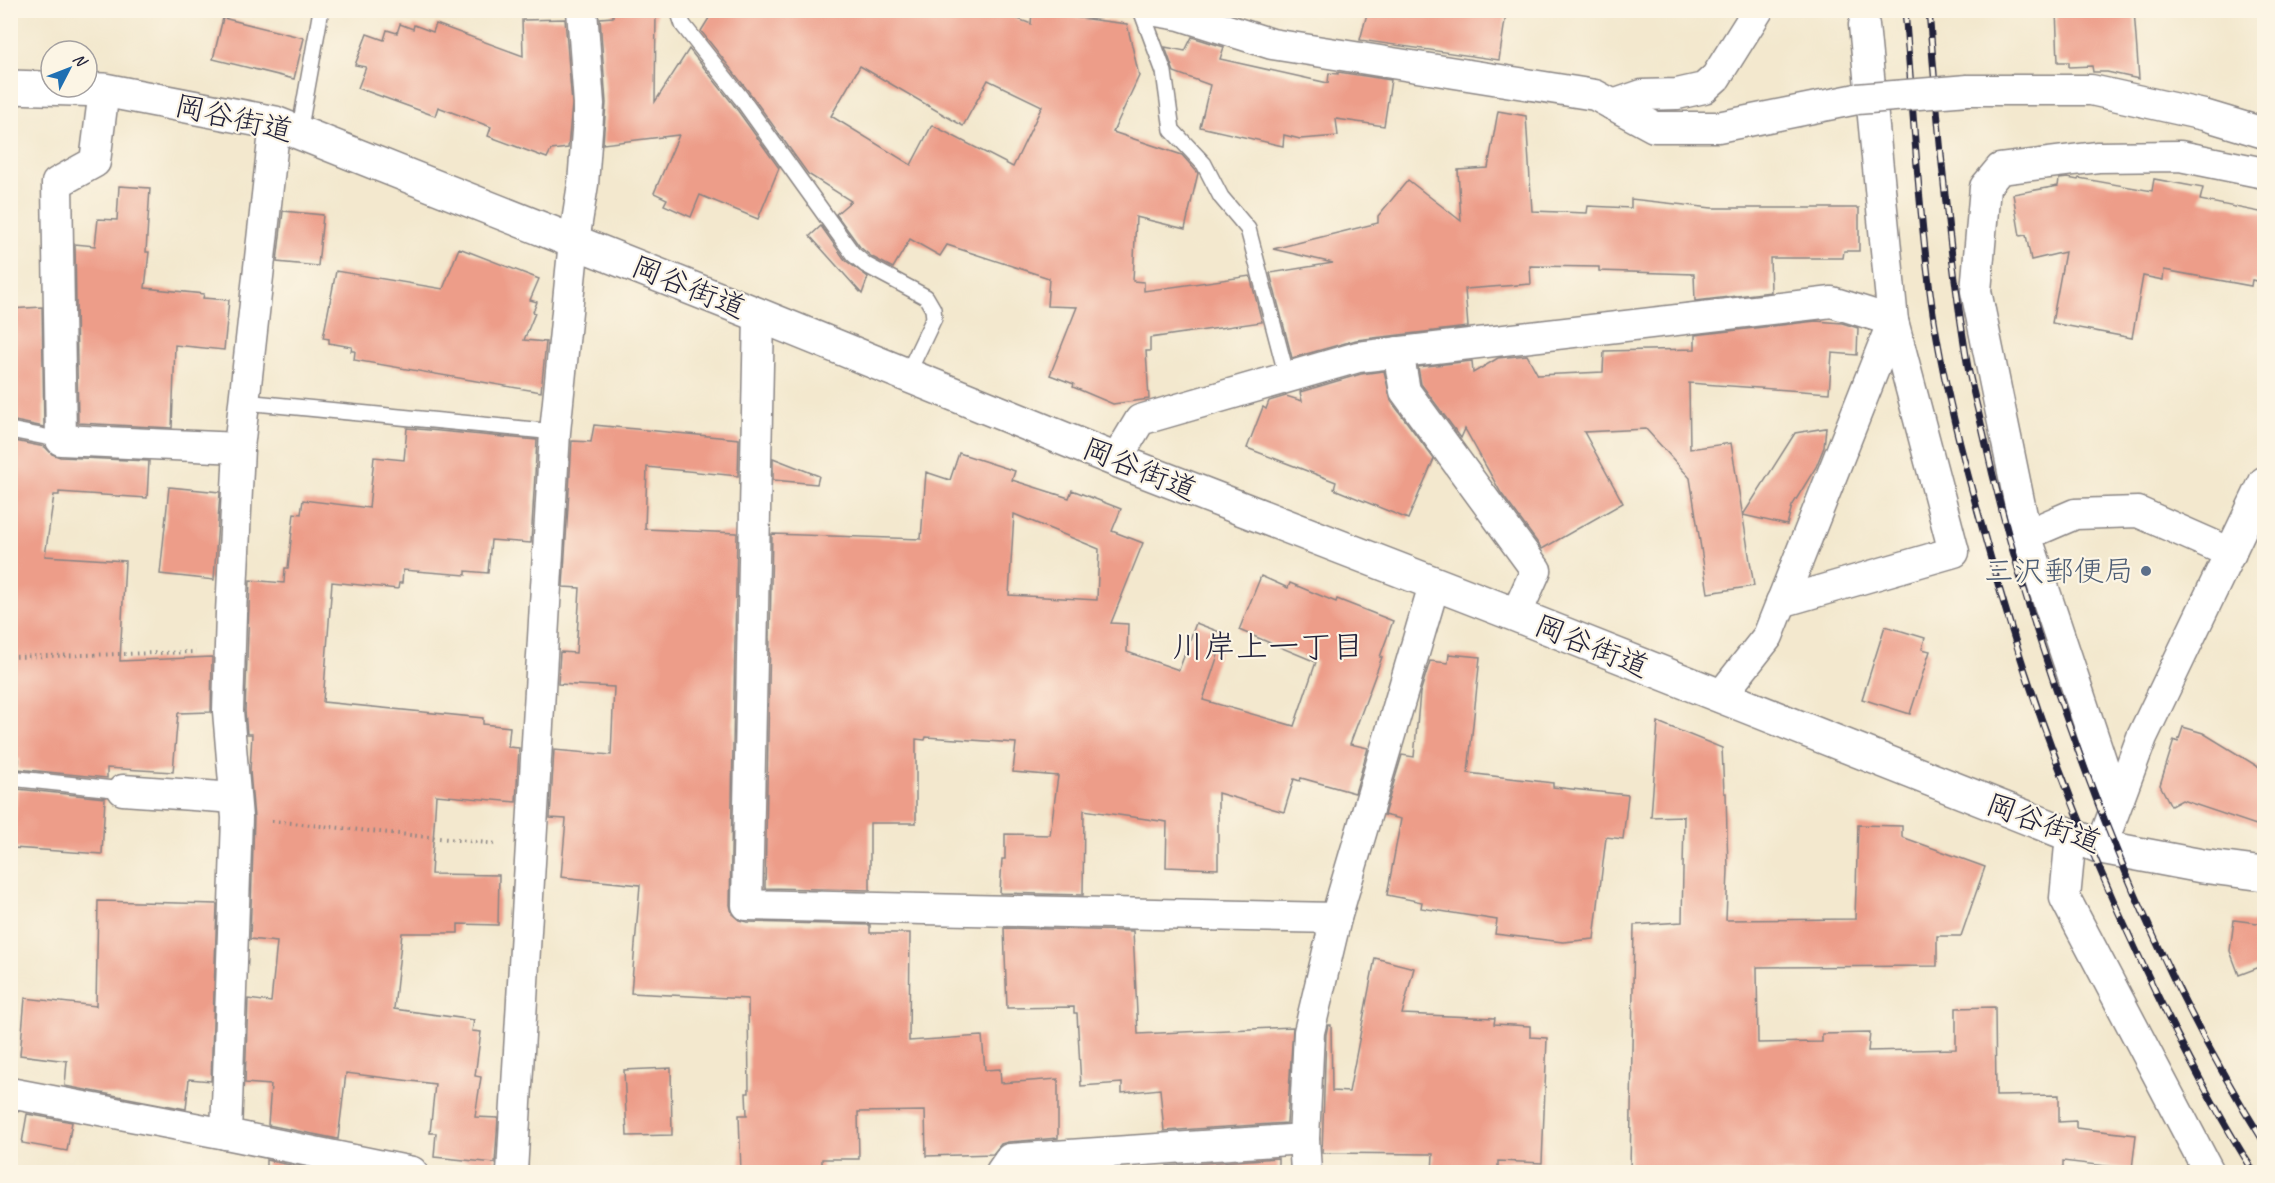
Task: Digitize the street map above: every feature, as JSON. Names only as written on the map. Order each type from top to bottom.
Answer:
[{"type":"main road","name":"岡谷街道","points":[[10,87],[104,90],[287,128],[759,315],[1116,460],[1516,615],[2101,847],[2202,866],[2265,874]]},
{"type":"street","points":[[512,1173],[555,432],[574,241],[583,184],[589,104],[582,10]]},
{"type":"street","points":[[1150,10],[1180,15],[1272,44],[1594,95],[1654,127],[1718,127],[1857,99],[1968,90],[2091,90],[2204,115],[2265,133]]},
{"type":"street","points":[[1612,105],[1642,96],[1677,94],[1704,88],[1716,77],[1758,10]]},
{"type":"street","points":[[1781,602],[1954,552],[1893,321],[1864,25]]},
{"type":"street","points":[[104,90],[95,162],[57,183],[61,440],[239,448]]},
{"type":"street","points":[[226,1134],[236,808],[228,711],[239,448],[244,402],[287,128]]},
{"type":"street","points":[[2116,805],[2026,535],[1976,291],[1985,187],[2000,169],[2098,157],[2180,156],[2265,173]]},
{"type":"street","points":[[1116,460],[1140,420],[1358,357],[1832,302],[1893,321]]},
{"type":"street","points":[[759,315],[747,905],[1336,918]]},
{"type":"street","points":[[1720,697],[1768,636],[1893,321]]},
{"type":"street","points":[[1398,352],[1404,392],[1536,570],[1516,615]]},
{"type":"street","points":[[2101,847],[2142,736],[2263,488]]},
{"type":"street","points":[[2026,535],[2075,514],[2138,512],[2231,553]]},
{"type":"street","points":[[1306,1173],[1304,1139],[1309,1032],[1336,918],[1434,585]]},
{"type":"street","points":[[123,790],[236,808]]},
{"type":"street","points":[[2071,835],[2065,898],[2209,1173]]},
{"type":"street","points":[[10,1093],[226,1134],[412,1173]]},
{"type":"street","points":[[1001,1173],[1010,1159],[1304,1139]]},
{"type":"lane","points":[[287,128],[321,10]]},
{"type":"lane","points":[[678,10],[683,25],[741,98],[854,254],[866,265],[926,297],[933,309],[934,318],[907,375]]},
{"type":"lane","points":[[1141,10],[1164,72],[1172,130],[1204,164],[1221,197],[1248,229],[1287,377]]},
{"type":"lane","points":[[244,402],[555,432]]},
{"type":"lane","points":[[10,430],[61,440]]},
{"type":"lane","points":[[10,778],[123,790]]},
{"type":"path","points":[[10,657],[230,650]]},
{"type":"path","points":[[236,808],[531,847]]},
{"type":"building","points":[[613,10],[656,10],[655,102],[689,49],[733,104],[779,168],[758,219],[700,195],[691,217],[664,205],[667,199],[654,193],[679,135],[603,144],[606,103],[600,18],[613,17]]},
{"type":"building","points":[[714,10],[995,10],[1031,24],[1032,12],[1127,24],[1139,76],[1113,132],[1182,155],[1198,173],[1185,229],[1136,217],[1133,281],[1144,282],[1144,291],[1250,276],[1262,322],[1150,338],[1150,351],[1146,351],[1149,399],[1113,404],[1073,387],[1074,384],[1050,375],[1077,307],[1047,306],[1049,278],[947,245],[940,256],[910,239],[893,268],[872,257],[860,247],[836,214],[851,201],[808,174],[749,92],[701,31]],"holes":[[[860,66],[963,126],[988,80],[1042,106],[1013,167],[932,125],[911,165],[831,116]]]},
{"type":"building","points":[[1368,10],[1480,10],[1506,14],[1499,60],[1360,40]]},
{"type":"building","points":[[2056,10],[2134,10],[2139,79],[2107,72],[2093,72],[2092,66],[2069,67],[2069,62],[2058,62]]},
{"type":"building","points":[[223,18],[304,38],[294,79],[213,59]]},
{"type":"building","points":[[565,19],[572,104],[568,148],[551,150],[547,158],[488,136],[491,127],[438,107],[435,116],[358,88],[366,67],[355,65],[367,34],[384,40],[387,30],[397,33],[400,24],[413,29],[414,25],[433,32],[436,24],[523,56],[522,20]]},
{"type":"building","points":[[1192,37],[1224,47],[1220,59],[1328,83],[1329,73],[1338,74],[1338,72],[1391,80],[1384,126],[1336,119],[1338,136],[1300,139],[1284,135],[1283,146],[1200,127],[1210,85],[1174,72],[1165,47],[1185,51]]},
{"type":"building","points":[[1498,111],[1526,116],[1532,211],[1587,213],[1588,206],[1631,208],[1631,199],[1712,208],[1859,208],[1859,251],[1844,251],[1843,258],[1770,258],[1771,292],[1695,301],[1694,274],[1599,271],[1599,267],[1530,266],[1531,284],[1465,289],[1468,327],[1356,340],[1292,358],[1270,273],[1333,263],[1273,249],[1378,223],[1378,216],[1408,180],[1461,221],[1458,170],[1488,168]]},
{"type":"building","points":[[2068,178],[2152,191],[2154,179],[2203,188],[2200,200],[2265,213],[2265,283],[2252,280],[2251,286],[2164,270],[2163,280],[2143,276],[2132,338],[2052,323],[2065,252],[2031,260],[2026,235],[2020,236],[2013,194],[2058,186],[2059,179]]},
{"type":"building","points":[[119,186],[150,188],[146,252],[149,252],[145,288],[204,294],[203,298],[229,300],[224,350],[175,345],[172,428],[78,423],[75,244],[95,246],[98,219],[117,220]]},
{"type":"building","points":[[283,211],[323,215],[318,266],[277,262]]},
{"type":"building","points":[[821,226],[845,260],[868,277],[862,294],[810,236]]},
{"type":"building","points":[[459,248],[539,279],[530,300],[537,302],[533,312],[535,313],[524,340],[546,342],[541,392],[354,360],[355,351],[351,351],[352,347],[329,343],[329,339],[323,338],[336,271],[443,289]]},
{"type":"building","points":[[42,307],[44,427],[10,420],[10,309]]},
{"type":"building","points":[[1816,321],[1842,323],[1858,328],[1857,355],[1832,353],[1829,393],[1689,383],[1690,449],[1731,443],[1754,586],[1708,593],[1690,478],[1646,429],[1584,432],[1623,503],[1542,549],[1501,493],[1465,429],[1461,438],[1421,384],[1418,367],[1472,361],[1473,373],[1498,358],[1527,355],[1538,375],[1603,372],[1604,351],[1695,349],[1695,335]]},
{"type":"building","points":[[1384,371],[1391,401],[1434,459],[1408,519],[1334,489],[1336,482],[1247,448],[1263,407],[1266,409],[1269,401],[1286,396],[1302,401],[1300,392],[1361,374]]},
{"type":"building","points":[[594,425],[739,439],[738,476],[647,467],[645,529],[737,533],[730,905],[732,914],[739,920],[747,922],[870,925],[870,933],[910,933],[909,1041],[982,1036],[985,1070],[1000,1069],[1001,1083],[1058,1079],[1058,1138],[1008,1142],[1001,1144],[993,1154],[926,1156],[925,1111],[858,1112],[859,1159],[822,1159],[822,1173],[741,1173],[739,1115],[747,1115],[746,1093],[749,1093],[748,999],[631,993],[640,885],[561,877],[566,819],[550,818],[554,750],[611,755],[614,687],[558,684],[560,652],[576,653],[580,588],[563,587],[572,441],[591,442]]},
{"type":"building","points":[[407,428],[537,440],[531,543],[491,540],[488,573],[466,571],[466,575],[403,570],[402,583],[399,583],[398,589],[332,582],[323,702],[483,718],[483,724],[510,727],[508,747],[519,748],[516,802],[436,795],[431,874],[499,875],[498,925],[458,924],[458,933],[402,933],[394,1009],[474,1020],[472,1031],[481,1032],[475,1076],[481,1077],[475,1117],[498,1118],[495,1163],[434,1157],[436,1133],[430,1133],[435,1084],[346,1073],[338,1139],[268,1125],[271,1085],[245,1083],[248,999],[271,1002],[277,942],[250,939],[254,818],[250,771],[252,734],[247,734],[245,711],[250,580],[284,583],[285,568],[288,568],[294,513],[301,514],[303,500],[369,508],[374,457],[404,460]]},
{"type":"building","points":[[1826,428],[1824,447],[1816,467],[1792,506],[1787,525],[1743,515],[1795,433]]},
{"type":"building","points":[[10,440],[45,447],[52,454],[60,457],[149,461],[147,498],[59,492],[59,495],[54,495],[45,556],[125,561],[120,661],[212,657],[211,712],[178,713],[173,772],[107,768],[107,778],[18,769],[19,759],[10,760]]},
{"type":"building","points":[[959,453],[1015,471],[1012,480],[1069,498],[1072,490],[1121,509],[1112,531],[1143,543],[1111,623],[1128,624],[1127,652],[1179,670],[1196,623],[1225,634],[1203,700],[1294,726],[1316,662],[1239,630],[1261,576],[1288,588],[1290,583],[1336,602],[1337,599],[1393,621],[1350,744],[1368,748],[1355,793],[1301,778],[1300,781],[1294,779],[1284,812],[1218,793],[1218,869],[1166,867],[1167,822],[1084,810],[1083,895],[1000,893],[1002,859],[1005,859],[1005,834],[1050,835],[1058,776],[1013,772],[1016,743],[926,737],[925,740],[916,739],[916,823],[870,823],[870,890],[765,888],[772,534],[921,539],[926,472],[950,480]],"holes":[[[1014,514],[1099,549],[1097,600],[1009,595]]]},
{"type":"building","points":[[773,458],[819,476],[817,484],[773,480]]},
{"type":"building","points":[[169,487],[220,492],[214,580],[160,574]]},
{"type":"building","points":[[1885,626],[1925,638],[1922,649],[1930,651],[1910,714],[1862,699]]},
{"type":"building","points":[[1449,654],[1480,657],[1468,773],[1553,783],[1553,787],[1628,795],[1623,839],[1606,837],[1594,939],[1563,942],[1495,934],[1497,920],[1421,908],[1422,902],[1387,895],[1401,819],[1384,815],[1402,755],[1414,757],[1420,693],[1430,661],[1448,663]]},
{"type":"building","points":[[1658,722],[1722,748],[1728,870],[1726,920],[1855,919],[1858,825],[1902,826],[1902,837],[1985,867],[1961,936],[1937,936],[1937,966],[1757,967],[1758,1043],[1822,1042],[1822,1034],[1870,1033],[1868,1051],[1956,1049],[1956,1008],[1995,1007],[1996,1096],[2059,1095],[2059,1122],[2076,1121],[2076,1128],[2136,1135],[2132,1169],[2063,1161],[2063,1173],[1630,1173],[1634,925],[1682,922],[1684,816],[1651,817]]},
{"type":"building","points":[[2183,727],[2203,733],[2265,771],[2265,828],[2182,800],[2171,806],[2160,785],[2174,740],[2178,742]]},
{"type":"building","points":[[17,789],[105,798],[102,854],[13,848]]},
{"type":"building","points":[[98,901],[217,904],[211,1081],[189,1079],[186,1109],[65,1086],[67,1061],[20,1055],[25,998],[96,1006]]},
{"type":"building","points":[[2234,920],[2265,924],[2265,965],[2239,975],[2230,951]]},
{"type":"building","points":[[1004,928],[1133,931],[1138,1034],[1293,1027],[1287,1123],[1164,1131],[1160,1089],[1122,1093],[1122,1083],[1081,1086],[1077,1013],[1074,1013],[1074,1007],[1007,1008]]},
{"type":"building","points":[[1375,958],[1414,968],[1402,1014],[1495,1018],[1494,1024],[1530,1026],[1530,1037],[1547,1038],[1542,1163],[1498,1161],[1498,1173],[1432,1173],[1433,1154],[1322,1153],[1328,1025],[1331,1025],[1332,1091],[1349,1092]]},
{"type":"building","points":[[671,1068],[672,1135],[627,1136],[624,1070]]},
{"type":"building","points":[[27,1114],[72,1122],[67,1151],[22,1143]]},
{"type":"building","points":[[1278,1158],[1278,1173],[1168,1173],[1167,1166]]},
{"type":"building","points":[[266,1160],[328,1173],[266,1173]]},
{"type":"railway","points":[[1905,10],[1916,155],[1936,330],[1963,454],[2002,599],[2036,705],[2074,808],[2117,910],[2194,1068],[2254,1172]]},
{"type":"railway","points":[[1929,10],[1949,231],[1967,362],[1991,468],[2020,574],[2065,714],[2129,880],[2204,1039],[2264,1142]]},
{"type":"place","name":"三沢郵便局","points":[[2146,571]]},
{"type":"district","name":"川岸上一丁目","points":[[1268,646]]}]
